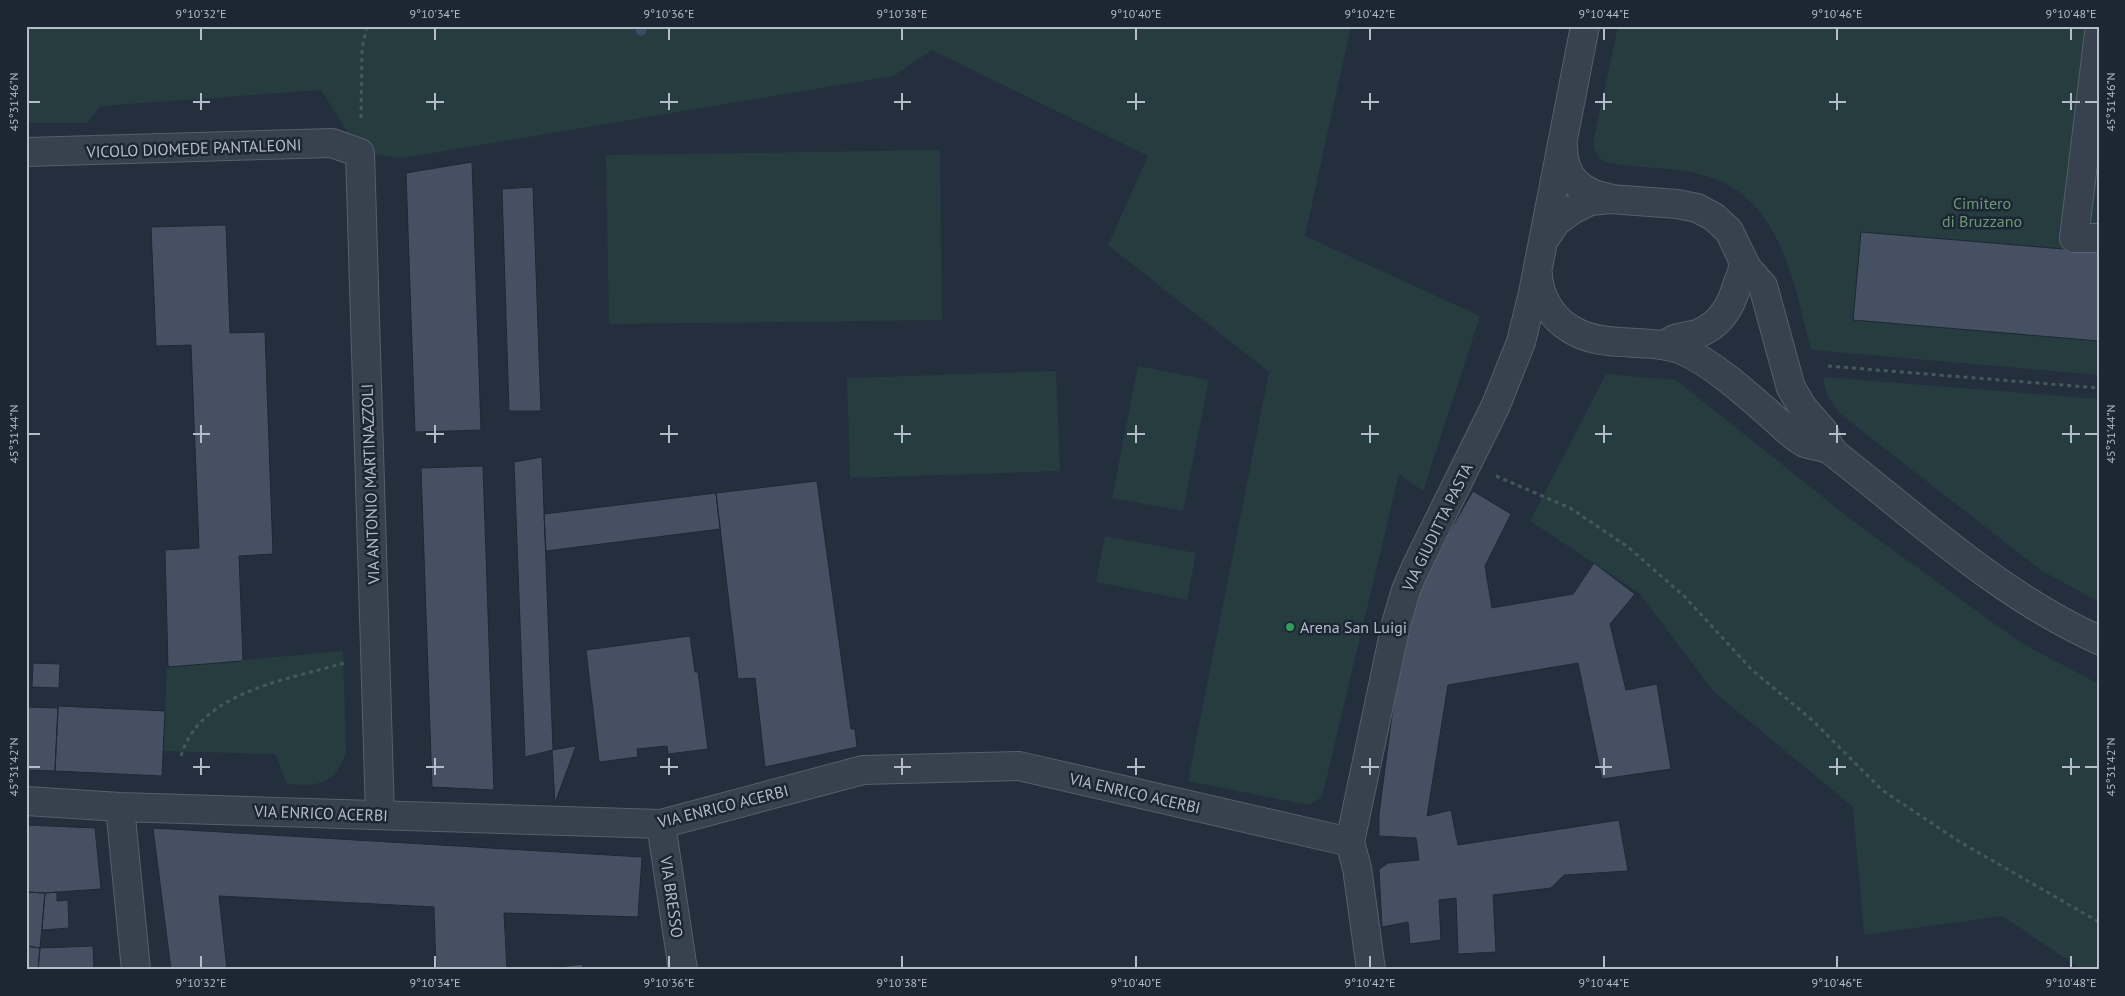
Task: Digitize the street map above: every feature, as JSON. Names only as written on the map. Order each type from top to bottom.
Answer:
[{"type":"street","name":"VIA GIUDITTA PASTA","points":[[1372,970],[1357,868],[1350,842],[1400,607],[1420,559],[1475,450],[1512,367],[1528,317],[1585,26]]},
{"type":"street","points":[[2099,33],[2074,238],[2099,238]]},
{"type":"street","name":"VIA GIUDITTA PASTA","points":[[1565,122],[1563,152],[1565,165],[1572,178],[1581,188],[1594,195],[1620,200]]},
{"type":"street","name":"VICOLO DIOMEDE PANTALEONI","points":[[26,152],[332,143],[360,153]]},
{"type":"street","name":"VIA ANTONIO MARTINAZZOLI","points":[[360,153],[380,815]]},
{"type":"street","points":[[1742,259],[1744,268],[1736,292],[1722,317],[1699,333],[1678,338],[1666,345],[1592,338],[1567,327],[1554,314],[1540,288],[1540,258],[1545,239],[1556,222],[1572,210],[1590,201],[1620,200],[1677,204],[1706,212],[1728,231],[1747,268],[1763,286],[1785,373],[1794,395],[1824,432],[1827,443],[1834,454]]},
{"type":"street","points":[[1660,345],[1683,351],[1700,360],[1800,440],[1825,448],[1834,454],[1999,582],[2050,615],[2099,640]]},
{"type":"street","name":"VIA ENRICO ACERBI","points":[[26,801],[120,808],[661,824],[863,770],[1019,766],[1350,842]]},
{"type":"street","points":[[120,808],[136,970]]},
{"type":"street","name":"VIA BRESSO","points":[[661,824],[683,970]]},
{"type":"path","points":[[360,153],[362,49],[367,26]]},
{"type":"path","points":[[1828,366],[2099,388]]},
{"type":"path","points":[[1493,475],[1570,508],[1628,547],[1685,597],[1752,670],[1811,720],[1882,790],[1960,842],[2099,922]]},
{"type":"path","points":[[180,756],[190,736],[200,722],[229,699],[246,692],[346,662]]},
{"type":"green space","points":[[26,26],[1351,26],[1305,236],[1480,316],[1423,491],[1399,474],[1322,797],[1309,805],[1188,781],[1269,372],[1108,245],[1148,156],[932,50],[893,76],[403,158],[361,153],[321,90],[101,106],[87,123],[26,123]]},
{"type":"green space","name":"Cimitero di Bruzzano","points":[[1618,26],[2099,26],[2099,375],[1811,350],[1789,268],[1778,242],[1764,218],[1746,198],[1724,183],[1695,173],[1608,163],[1596,154],[1594,138]]},
{"type":"green space","points":[[940,150],[942,320],[609,324],[606,155]]},
{"type":"green space","points":[[1138,366],[1209,380],[1183,511],[1112,498]]},
{"type":"green space","points":[[1056,371],[1060,471],[850,478],[847,378]]},
{"type":"green space","points":[[1606,374],[1676,380],[1853,521],[2021,643],[2099,684],[2099,970],[2083,970],[2002,916],[1864,935],[1853,807],[1713,691],[1639,593],[1530,521]]},
{"type":"green space","points":[[1823,377],[2099,399],[2099,602],[2042,571],[1839,413],[1827,395]]},
{"type":"green space","points":[[1105,536],[1196,553],[1187,600],[1096,582]]},
{"type":"green space","points":[[343,651],[346,752],[342,763],[331,778],[316,784],[287,784],[275,754],[163,751],[167,667]]},
{"type":"building","points":[[472,162],[481,430],[415,432],[406,173]]},
{"type":"building","points":[[533,187],[541,411],[509,411],[502,189]]},
{"type":"building","points":[[226,225],[230,333],[265,332],[273,554],[239,556],[243,661],[168,667],[165,550],[199,548],[191,345],[156,346],[151,227]]},
{"type":"building","points":[[1861,232],[2099,252],[2099,341],[1853,320]]},
{"type":"building","points":[[542,457],[553,750],[525,757],[514,462]]},
{"type":"building","points":[[483,466],[494,790],[432,787],[421,468]]},
{"type":"building","points":[[817,481],[851,729],[855,729],[857,747],[765,767],[755,678],[738,679],[716,493]]},
{"type":"building","points":[[1473,491],[1511,514],[1485,566],[1492,608],[1573,594],[1594,563],[1635,594],[1610,624],[1626,690],[1657,684],[1671,769],[1602,779],[1578,663],[1448,685],[1427,816],[1451,810],[1458,845],[1619,820],[1628,871],[1564,875],[1551,888],[1493,895],[1496,952],[1458,954],[1456,898],[1439,900],[1441,940],[1410,944],[1408,922],[1382,927],[1379,869],[1388,863],[1419,860],[1416,838],[1379,836],[1379,814],[1397,677],[1416,600],[1430,566]]},
{"type":"building","points":[[716,493],[720,529],[546,551],[544,514]]},
{"type":"building","points":[[690,636],[695,672],[698,672],[708,749],[668,754],[667,746],[637,749],[638,757],[599,762],[586,650]]},
{"type":"building","points":[[33,663],[60,664],[59,688],[32,687]]},
{"type":"building","points":[[58,706],[165,711],[162,776],[55,771]]},
{"type":"building","points":[[26,707],[58,708],[55,771],[26,770]]},
{"type":"building","points":[[576,746],[555,803],[552,750]]},
{"type":"building","points":[[26,825],[95,828],[101,889],[45,893],[26,892]]},
{"type":"building","points":[[153,828],[642,857],[638,917],[504,913],[507,970],[436,970],[434,907],[219,896],[227,970],[171,970]]},
{"type":"building","points":[[26,892],[45,893],[40,948],[26,946]]},
{"type":"building","points":[[57,892],[57,901],[68,900],[69,928],[42,930],[45,893]]},
{"type":"building","points":[[26,946],[40,948],[38,970],[26,970]]},
{"type":"building","points":[[93,946],[94,970],[38,970],[40,948]]},
{"type":"building","points":[[583,964],[583,970],[536,970]]},
{"type":"place","name":"Arena San Luigi","points":[[1290,627]]}]
